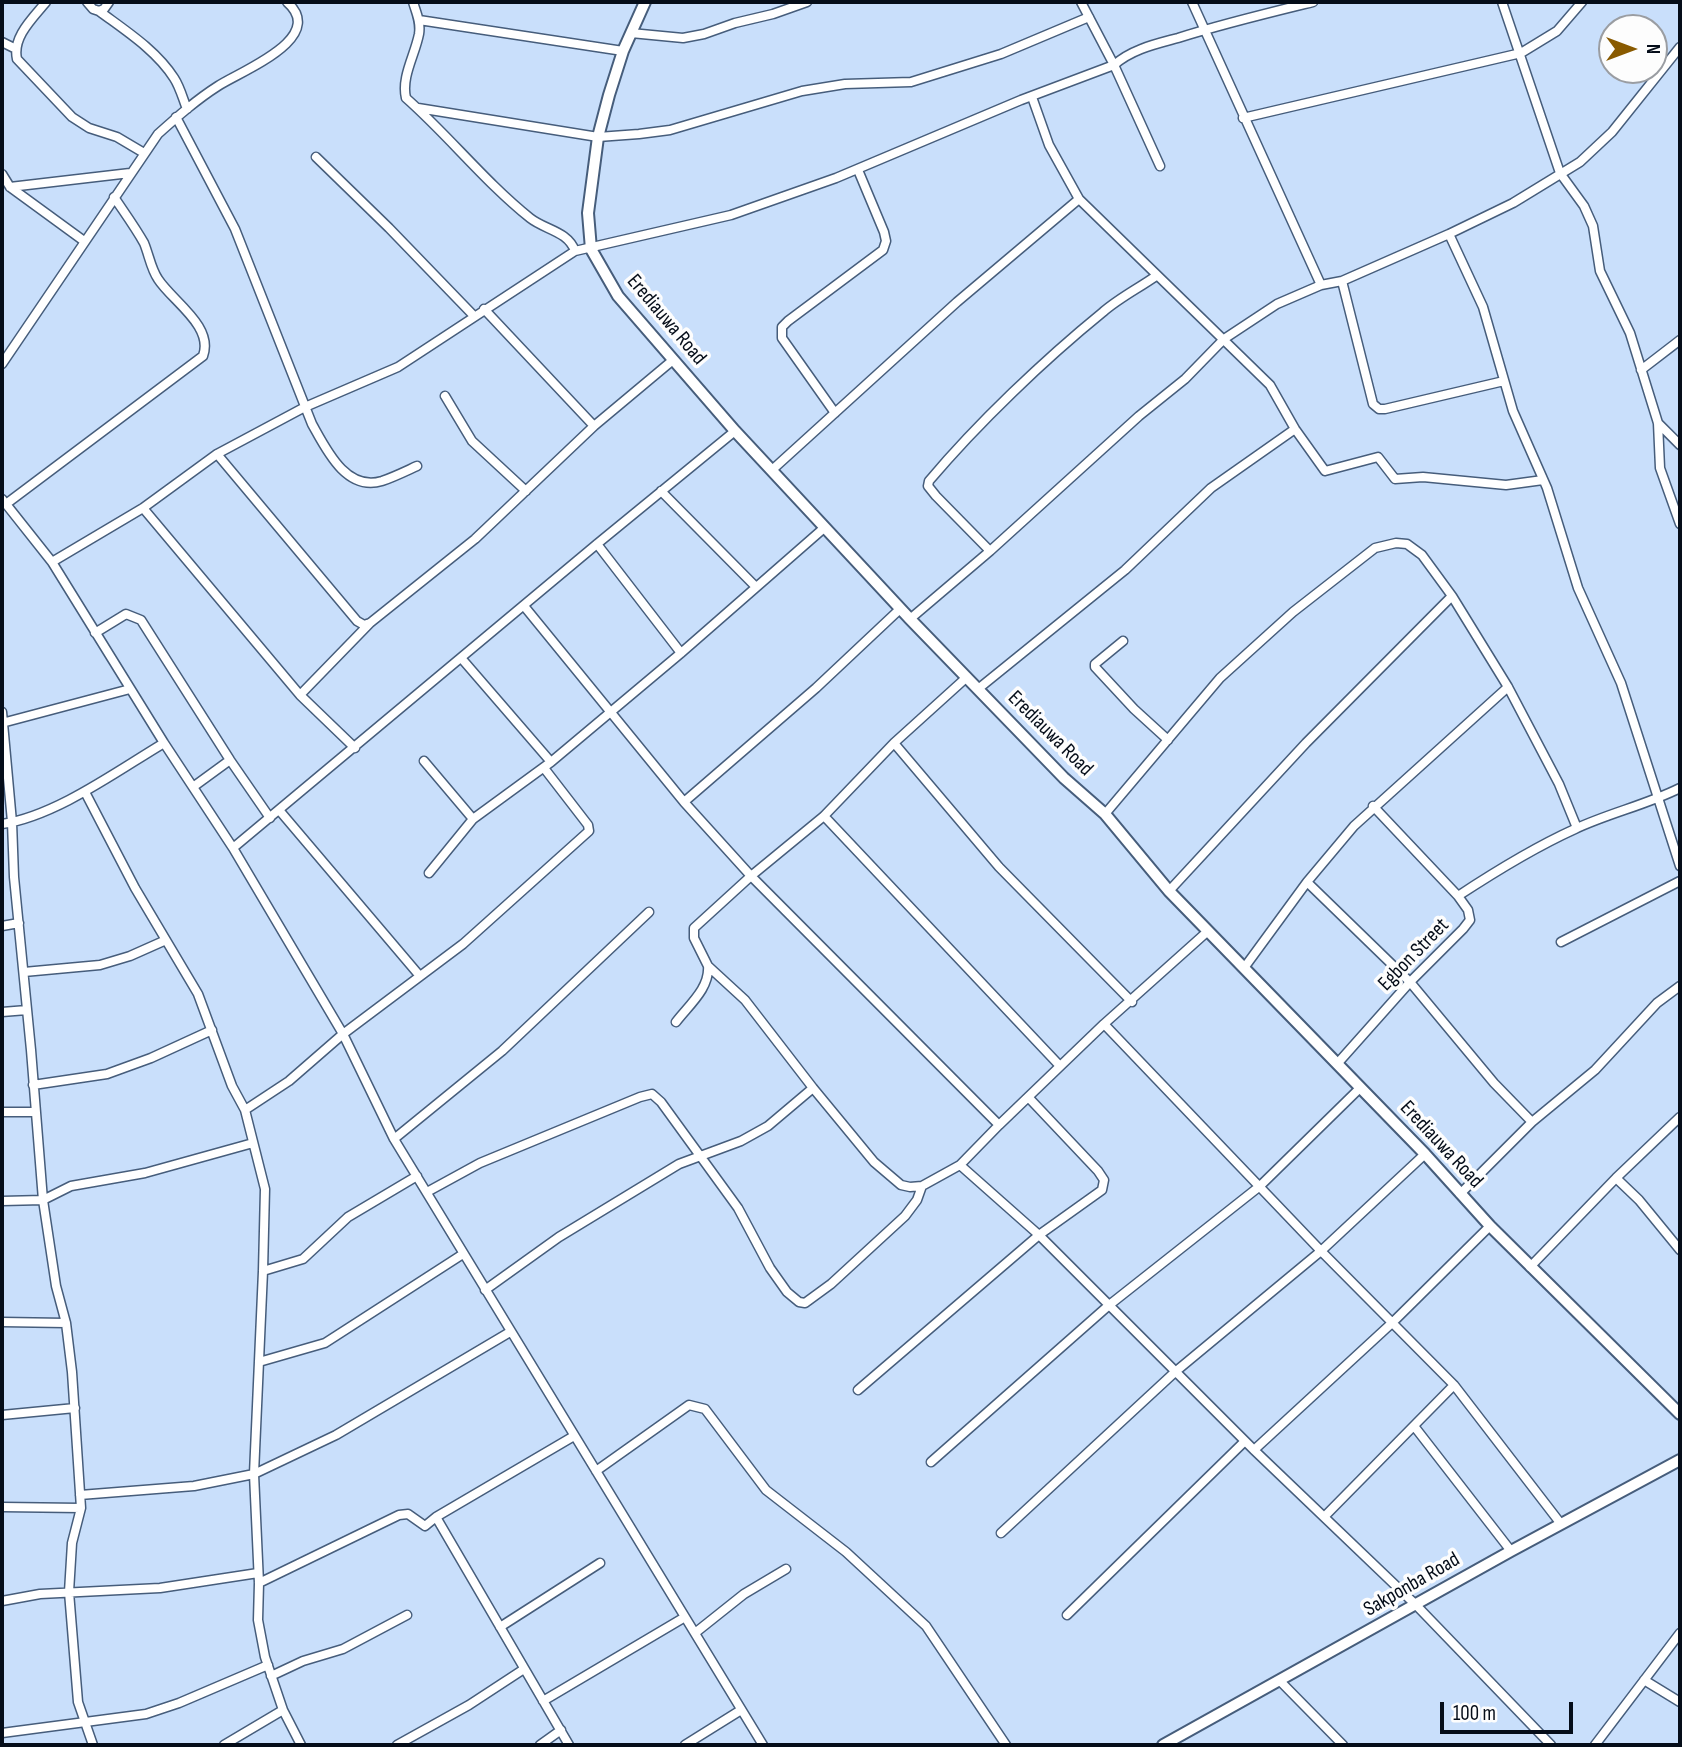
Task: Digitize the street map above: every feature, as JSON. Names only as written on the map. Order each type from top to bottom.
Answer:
[{"type":"street","points":[[46,2],[21,35],[15,48],[17,59],[72,117],[89,128],[117,137],[144,153]]},
{"type":"street","points":[[87,2],[163,63],[175,79],[187,109]]},
{"type":"street","points":[[99,11],[109,2]]},
{"type":"street","points":[[2,365],[158,134],[219,85],[267,60],[293,35],[299,24],[298,17],[296,10],[287,2]]},
{"type":"street","points":[[412,2],[419,20],[419,33],[404,88],[406,98],[515,206],[537,223],[565,236],[575,251]]},
{"type":"street","name":"Erediauwa Road","points":[[645,2],[623,51],[598,137],[589,213],[591,249],[618,296],[735,431],[909,620],[1064,778],[1105,814],[1169,891],[1360,1087],[1490,1226],[1680,1413]]},
{"type":"street","points":[[631,33],[683,37],[704,34],[735,23],[773,15],[805,2]]},
{"type":"street","points":[[1081,2],[1114,65],[1160,166]]},
{"type":"street","points":[[1192,2],[1321,285]]},
{"type":"street","points":[[52,562],[143,508],[217,454],[305,407],[398,366],[575,251],[731,215],[858,170],[1114,65],[1123,57],[1144,48],[1313,2]]},
{"type":"street","points":[[1502,2],[1560,173],[1584,206],[1593,226],[1600,271],[1630,333],[1658,423],[1660,468],[1680,524]]},
{"type":"street","points":[[1243,118],[1521,53],[1557,31],[1582,2]]},
{"type":"street","points":[[418,108],[598,137],[670,130],[802,91],[845,84],[911,82],[1001,54],[1088,17]]},
{"type":"street","points":[[419,20],[623,51]]},
{"type":"street","points":[[2,42],[15,48]]},
{"type":"street","points":[[909,620],[990,551],[1139,416],[1185,379],[1224,339],[1277,304],[1321,285],[1342,281],[1449,234],[1513,203],[1580,162],[1612,132],[1680,47]]},
{"type":"street","points":[[1032,97],[1049,145],[1079,199],[1270,386],[1295,429],[1325,471],[1378,457],[1395,479],[1423,477],[1506,485],[1543,480]]},
{"type":"street","points":[[176,117],[235,229],[305,407],[327,451],[349,476],[361,482],[380,482],[417,466]]},
{"type":"street","points":[[316,157],[474,316]]},
{"type":"street","points":[[835,413],[782,338],[782,327],[883,250],[887,241],[858,170]]},
{"type":"street","points":[[10,187],[130,173]]},
{"type":"street","points":[[2,174],[10,187],[84,241]]},
{"type":"street","points":[[114,197],[144,243],[158,278],[193,317],[206,349],[203,356],[4,502],[52,562],[164,743],[233,848],[344,1034],[394,1139],[763,1745]]},
{"type":"street","points":[[772,470],[957,302],[1079,199]]},
{"type":"street","points":[[1449,234],[1483,307],[1513,411],[1543,480],[1578,588],[1620,684],[1680,866]]},
{"type":"street","points":[[990,551],[936,496],[928,486],[929,481],[982,424],[1054,355],[1104,310],[1156,276]]},
{"type":"street","points":[[1342,281],[1373,404],[1380,409],[1504,382]]},
{"type":"street","points":[[484,309],[594,426]]},
{"type":"street","points":[[1641,370],[1680,340]]},
{"type":"street","points":[[300,695],[370,623],[475,539],[594,426],[673,360]]},
{"type":"street","points":[[445,397],[472,440],[526,491]]},
{"type":"street","points":[[1658,423],[1680,445]]},
{"type":"street","points":[[978,689],[1125,570],[1212,488],[1295,429]]},
{"type":"street","points":[[233,848],[735,431]]},
{"type":"street","points":[[217,454],[357,621],[364,625],[370,623]]},
{"type":"street","points":[[661,491],[756,587]]},
{"type":"street","points":[[143,508],[300,695],[355,748]]},
{"type":"street","points":[[429,873],[473,819],[547,765],[824,528]]},
{"type":"street","points":[[1105,814],[1220,678],[1293,612],[1375,548],[1396,543],[1407,544],[1422,555],[1452,596],[1508,687],[1559,784],[1577,828]]},
{"type":"street","points":[[597,544],[681,653]]},
{"type":"street","points":[[1169,891],[1306,743],[1452,596]]},
{"type":"street","points":[[524,606],[684,802],[751,876],[999,1125]]},
{"type":"street","points":[[684,802],[816,688],[900,609]]},
{"type":"street","points":[[96,632],[126,614],[132,614],[141,620],[270,818]]},
{"type":"street","points":[[1123,641],[1095,664],[1095,667],[1134,709],[1168,740]]},
{"type":"street","points":[[245,1110],[289,1081],[344,1034],[463,944],[589,831],[588,825],[547,765],[461,659]]},
{"type":"street","points":[[967,677],[894,743],[824,816],[751,876],[694,928],[694,938],[709,966],[745,1000],[874,1162],[901,1185],[910,1187],[922,1186],[960,1165],[1104,1024],[1208,932]]},
{"type":"street","points":[[1244,968],[1307,882],[1373,806],[1508,687]]},
{"type":"street","points":[[3,723],[130,689]]},
{"type":"street","points":[[2,712],[43,1199],[55,1286],[66,1323],[75,1408],[81,1508],[72,1543],[69,1592],[78,1702],[93,1745]]},
{"type":"street","points":[[2,824],[86,792],[164,743]]},
{"type":"street","points":[[894,743],[999,867],[1132,1002]]},
{"type":"street","points":[[193,788],[230,760]]},
{"type":"street","points":[[424,761],[473,819]]},
{"type":"street","points":[[1458,896],[1514,859],[1577,828],[1657,800],[1680,788]]},
{"type":"street","points":[[86,792],[135,888],[198,994],[232,1086],[245,1110],[264,1189],[254,1474],[258,1620],[271,1676],[301,1745]]},
{"type":"street","name":"Egbon Street","points":[[1337,1064],[1470,920],[1468,910],[1458,896],[1373,806]]},
{"type":"street","points":[[279,810],[419,975]]},
{"type":"street","points":[[824,816],[1060,1066]]},
{"type":"street","points":[[1561,942],[1680,881]]},
{"type":"street","points":[[1307,882],[1410,982],[1494,1083],[1532,1122]]},
{"type":"street","points":[[394,1139],[502,1051],[649,912]]},
{"type":"street","points":[[2,926],[19,923]]},
{"type":"street","points":[[24,972],[100,965],[130,956],[166,940]]},
{"type":"street","points":[[676,1022],[705,985],[709,966]]},
{"type":"street","points":[[1461,1194],[1532,1122],[1595,1070],[1657,1003],[1680,986]]},
{"type":"street","points":[[2,1012],[27,1010]]},
{"type":"street","points":[[1104,1024],[1321,1251],[1454,1385],[1560,1524]]},
{"type":"street","points":[[33,1085],[107,1074],[151,1058],[212,1030]]},
{"type":"street","points":[[931,1462],[1108,1306],[1261,1186],[1360,1087]]},
{"type":"street","points":[[485,1290],[559,1237],[679,1164],[741,1141],[768,1126],[813,1088]]},
{"type":"street","points":[[427,1192],[480,1163],[652,1094],[661,1102],[738,1208],[781,1284],[799,1302],[806,1303],[905,1216],[917,1200],[922,1186]]},
{"type":"street","points":[[858,1390],[1039,1235],[1102,1190],[1104,1180],[1098,1171],[1029,1098]]},
{"type":"street","points":[[2,1112],[35,1112]]},
{"type":"street","points":[[1530,1267],[1616,1178],[1680,1117]]},
{"type":"street","points":[[2,1201],[43,1199],[71,1186],[145,1173],[253,1143]]},
{"type":"street","points":[[1001,1533],[1175,1373],[1321,1251],[1424,1154]]},
{"type":"street","points":[[960,1165],[1039,1235],[1175,1373],[1416,1605],[1551,1745]]},
{"type":"street","points":[[263,1271],[303,1259],[348,1217],[417,1176]]},
{"type":"street","points":[[1616,1178],[1639,1200],[1680,1250]]},
{"type":"street","points":[[1254,1450],[1393,1322],[1490,1226]]},
{"type":"street","points":[[259,1362],[325,1343],[463,1254]]},
{"type":"street","points":[[2,1322],[66,1323]]},
{"type":"street","points":[[80,1495],[194,1486],[254,1474],[336,1435],[510,1332]]},
{"type":"street","points":[[1324,1517],[1454,1385]]},
{"type":"street","points":[[596,1471],[689,1405],[705,1409],[766,1490],[846,1552],[926,1626],[1006,1745]]},
{"type":"street","points":[[2,1415],[75,1408]]},
{"type":"street","points":[[1414,1426],[1511,1550]]},
{"type":"street","points":[[2,1601],[40,1594],[160,1588],[258,1578],[399,1515],[408,1514],[425,1526],[574,1436]]},
{"type":"street","points":[[1067,1615],[1245,1441]]},
{"type":"street","name":"Sakponba Road","points":[[1163,1745],[1511,1550],[1680,1460]]},
{"type":"street","points":[[2,1507],[81,1508]]},
{"type":"street","points":[[436,1517],[569,1745]]},
{"type":"street","points":[[500,1627],[600,1563]]},
{"type":"street","points":[[695,1633],[744,1594],[786,1569]]},
{"type":"street","points":[[271,1676],[303,1661],[342,1649],[407,1615]]},
{"type":"street","points":[[543,1701],[685,1617]]},
{"type":"street","points":[[1595,1745],[1680,1633]]},
{"type":"street","points":[[2,1733],[146,1714],[268,1665]]},
{"type":"street","points":[[397,1745],[469,1705],[524,1670]]},
{"type":"street","points":[[1644,1680],[1680,1702]]},
{"type":"street","points":[[1280,1681],[1343,1745]]},
{"type":"street","points":[[224,1745],[284,1710]]},
{"type":"street","points":[[685,1745],[741,1710]]},
{"type":"street","points":[[540,1745],[561,1730]]}]
